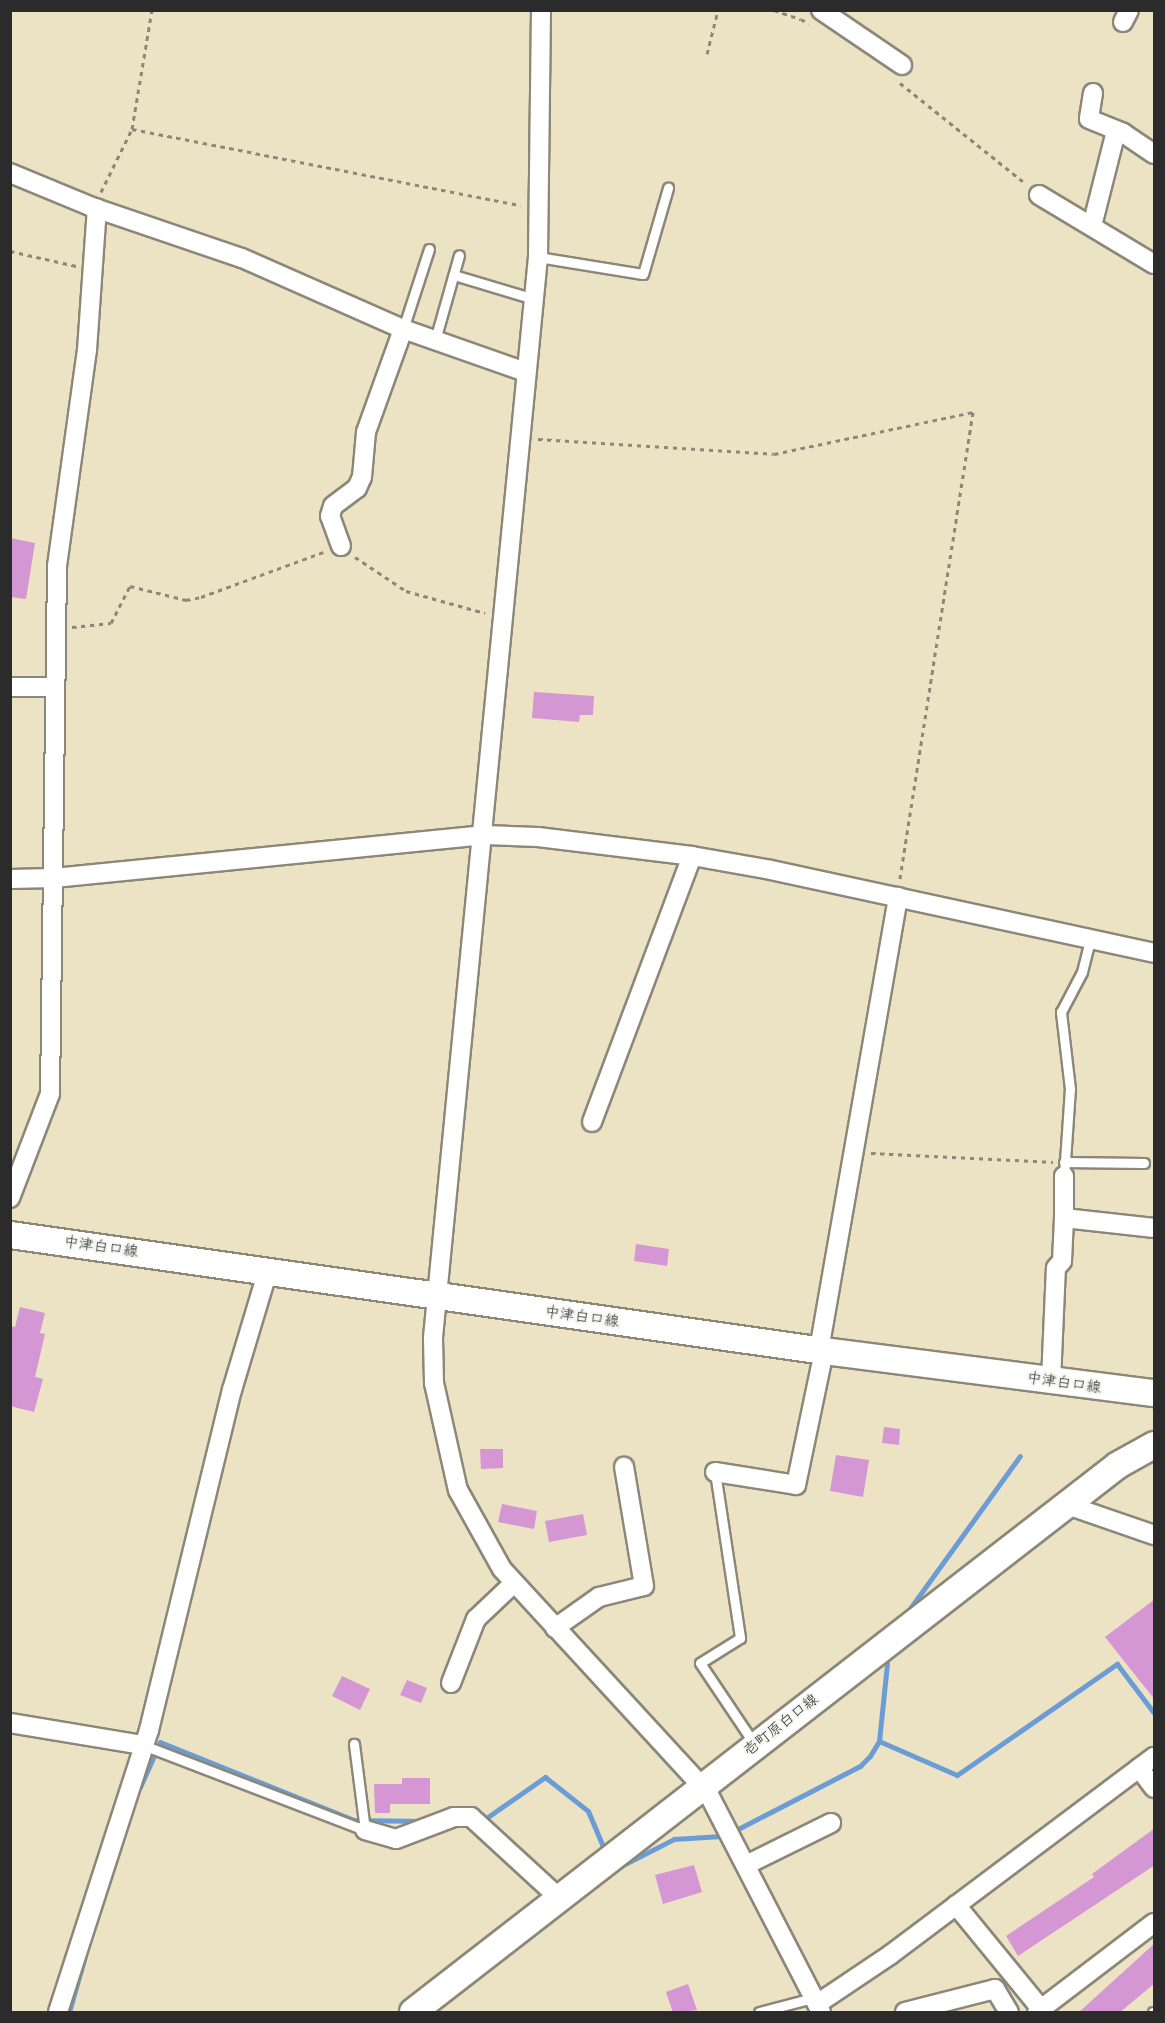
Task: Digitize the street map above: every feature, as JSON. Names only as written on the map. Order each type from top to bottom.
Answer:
[{"type":"main road","name":"中津白口線","points":[[10,1235],[821,1351],[1155,1393]]},
{"type":"main road","name":"壱町原白口線","points":[[413,2013],[700,1787],[1118,1465],[1155,1445]]},
{"type":"street","points":[[541,10],[538,257],[518,438],[484,835],[439,1298],[433,1338],[434,1383],[458,1490],[514,1583],[700,1787],[708,1792],[817,2005],[1155,1757]]},
{"type":"street","points":[[816,18],[899,73]]},
{"type":"street","points":[[1093,93],[1089,119],[1116,131],[1155,154]]},
{"type":"street","points":[[1092,226],[1116,131]]},
{"type":"street","points":[[10,173],[94,207],[242,258],[403,328],[526,372]]},
{"type":"street","points":[[1039,195],[1155,264]]},
{"type":"street","points":[[10,1198],[50,1094],[57,566],[82,398],[92,270],[94,207]]},
{"type":"street","points":[[341,546],[330,516],[333,506],[357,488],[362,477],[366,432],[403,328]]},
{"type":"street","points":[[10,687],[54,687]]},
{"type":"street","points":[[10,879],[54,878],[484,835],[538,837],[692,856],[898,897],[1155,953]]},
{"type":"street","points":[[592,1122],[692,856]]},
{"type":"street","points":[[715,1472],[796,1485],[898,897]]},
{"type":"street","points":[[1051,1381],[1056,1268],[1062,1261],[1064,1169]]},
{"type":"street","points":[[1064,1218],[1155,1228]]},
{"type":"street","points":[[58,2013],[143,1745],[232,1390],[267,1270]]},
{"type":"street","points":[[555,1628],[599,1597],[644,1586],[624,1467]]},
{"type":"street","points":[[1067,1505],[1155,1535]]},
{"type":"street","points":[[451,1683],[476,1619],[514,1583]]},
{"type":"street","points":[[10,1723],[143,1745]]},
{"type":"street","points":[[1139,1768],[1155,1788]]},
{"type":"street","points":[[365,1830],[396,1839],[454,1817],[471,1817],[559,1898]]},
{"type":"street","points":[[746,1865],[831,1823]]},
{"type":"street","points":[[956,1905],[1039,2011],[1155,1923]]},
{"type":"street","points":[[905,2012],[995,1989],[1009,2013]]},
{"type":"lane","points":[[538,257],[643,274],[668,188]]},
{"type":"lane","points":[[403,328],[429,249]]},
{"type":"lane","points":[[435,340],[459,255]]},
{"type":"lane","points":[[454,274],[534,299]]},
{"type":"lane","points":[[1090,939],[1082,972],[1061,1012],[1070,1089],[1064,1169],[1144,1163]]},
{"type":"lane","points":[[715,1472],[740,1638],[700,1663],[755,1745]]},
{"type":"lane","points":[[143,1745],[365,1830],[354,1744]]},
{"type":"lane","points":[[759,2013],[817,2005]]},
{"type":"path","points":[[94,207],[122,155],[132,129],[152,10]]},
{"type":"path","points":[[707,54],[718,10]]},
{"type":"path","points":[[774,10],[801,19],[816,18]]},
{"type":"path","points":[[801,19],[806,10]]},
{"type":"path","points":[[899,73],[1039,195]]},
{"type":"path","points":[[132,129],[537,208]]},
{"type":"path","points":[[10,251],[92,270]]},
{"type":"path","points":[[518,438],[774,453],[973,412],[898,897]]},
{"type":"path","points":[[56,627],[100,627],[111,623],[130,586],[186,600],[201,597],[341,546],[406,591],[503,618]]},
{"type":"path","points":[[854,1152],[1064,1169]]},
{"type":"building","points":[[10,538],[35,543],[26,599],[10,597]]},
{"type":"building","points":[[534,692],[594,696],[593,715],[580,715],[579,722],[532,718]]},
{"type":"building","points":[[636,1244],[669,1249],[667,1266],[634,1261]]},
{"type":"building","points":[[20,1307],[45,1313],[40,1333],[45,1334],[35,1377],[43,1379],[34,1412],[10,1406],[10,1326],[15,1327]]},
{"type":"building","points":[[884,1427],[900,1429],[899,1445],[882,1443]]},
{"type":"building","points":[[480,1449],[503,1449],[503,1468],[481,1469]]},
{"type":"building","points":[[836,1455],[869,1460],[863,1497],[830,1491]]},
{"type":"building","points":[[502,1504],[537,1511],[534,1529],[498,1522]]},
{"type":"building","points":[[583,1514],[587,1535],[549,1542],[545,1521]]},
{"type":"building","points":[[1155,1599],[1155,1700],[1105,1637]]},
{"type":"building","points":[[342,1676],[370,1689],[360,1710],[332,1696]]},
{"type":"building","points":[[407,1680],[427,1688],[421,1703],[400,1695]]},
{"type":"building","points":[[402,1778],[430,1778],[430,1804],[390,1804],[390,1813],[375,1813],[374,1784],[402,1784]]},
{"type":"building","points":[[1155,1828],[1155,1865],[1018,1956],[1006,1936],[1094,1877],[1092,1874]]},
{"type":"building","points":[[694,1865],[702,1892],[663,1904],[655,1875]]},
{"type":"building","points":[[1155,1943],[1155,1983],[1119,2013],[1078,2013]]},
{"type":"building","points":[[688,1984],[697,2010],[673,2013],[666,1992]]},
{"type":"waterway","points":[[911,1607],[1020,1456]]},
{"type":"waterway","points":[[736,1830],[860,1766],[870,1756],[879,1741],[887,1663]]},
{"type":"waterway","points":[[879,1741],[957,1775],[1117,1664],[1154,1713]]},
{"type":"waterway","points":[[140,1787],[160,1742],[354,1820],[425,1821]]},
{"type":"waterway","points":[[482,1821],[545,1777],[588,1811],[603,1847]]},
{"type":"waterway","points":[[619,1867],[674,1839],[721,1836]]},
{"type":"waterway","points":[[69,2012],[85,1956]]}]
